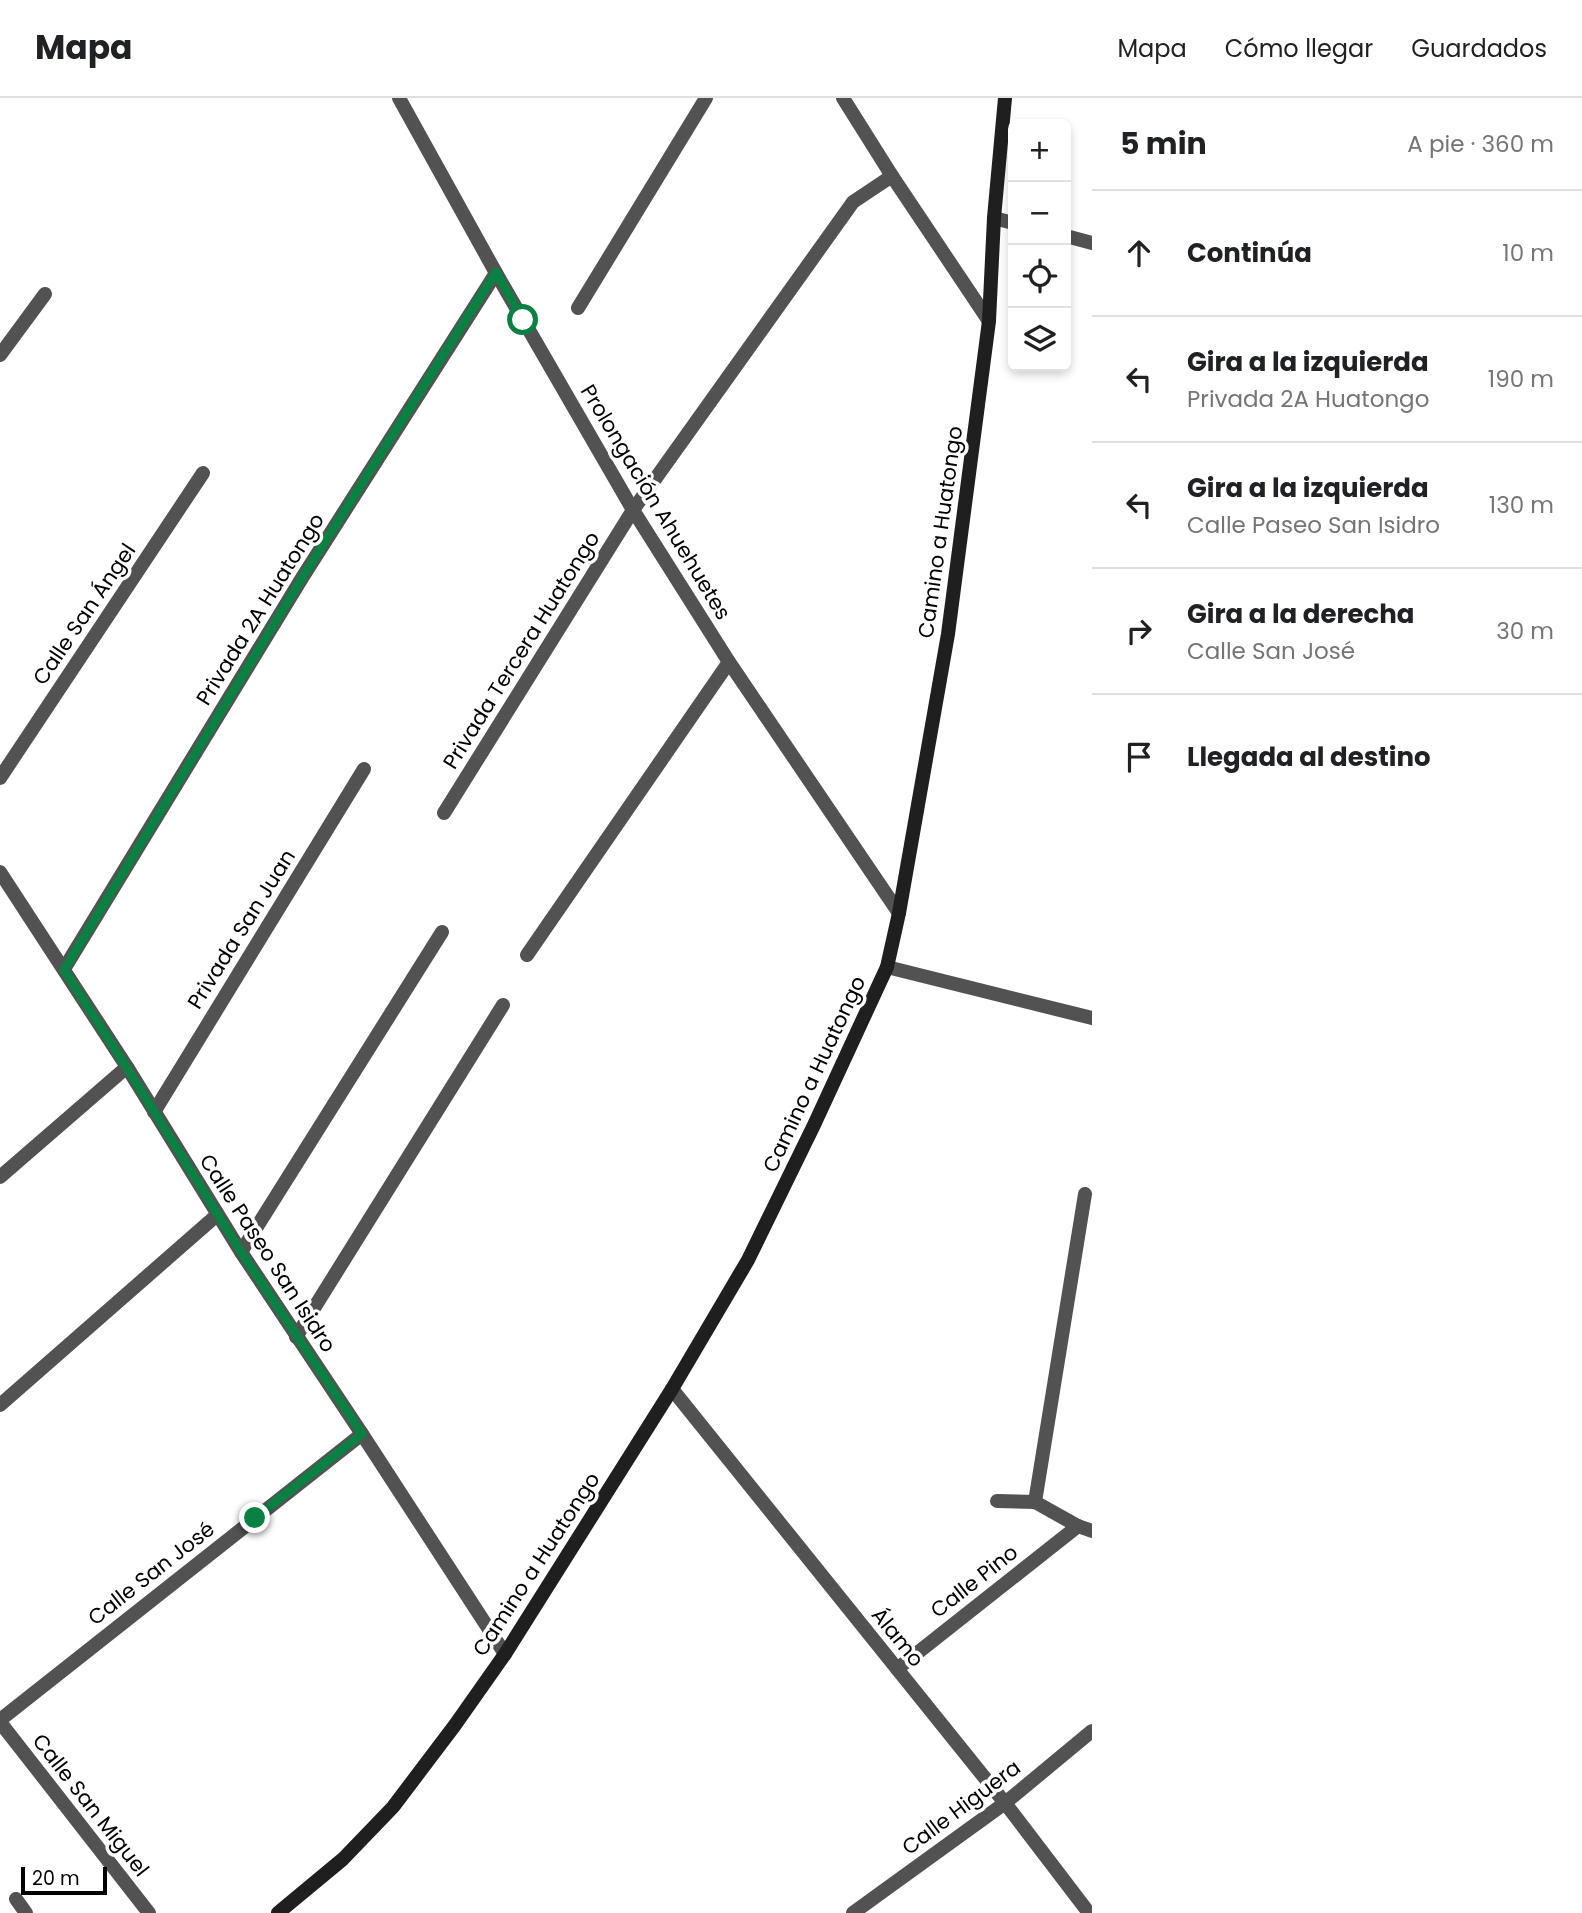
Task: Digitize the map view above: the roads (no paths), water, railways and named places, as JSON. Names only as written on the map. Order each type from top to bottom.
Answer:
[{"type":"main road","name":"Camino a Huatongo","points":[[278,1913],[344,1859],[393,1807],[456,1725],[505,1654],[672,1390],[748,1260],[887,967],[948,634],[989,321],[994,218],[1005,98]]},
{"type":"street","name":"Prolongación Ahuehuetes","points":[[399,98],[633,510],[729,662],[899,913]]},
{"type":"street","points":[[578,308],[706,98]]},
{"type":"street","points":[[843,98],[989,321]]},
{"type":"street","name":"Privada Tercera Huatongo","points":[[444,813],[633,510],[853,202],[892,176]]},
{"type":"street","points":[[994,218],[1008,222]]},
{"type":"street","points":[[1071,237],[1092,243]]},
{"type":"street","name":"Privada 2A Huatongo","points":[[64,970],[302,578],[496,272]]},
{"type":"street","points":[[0,355],[45,294]]},
{"type":"street","name":"Calle San Ángel","points":[[0,778],[203,473]]},
{"type":"street","points":[[527,955],[729,662]]},
{"type":"street","name":"Privada San Juan","points":[[154,1112],[364,769]]},
{"type":"street","name":"Calle Paseo San Isidro","points":[[0,872],[127,1068],[217,1215],[505,1654]]},
{"type":"street","points":[[241,1252],[442,932]]},
{"type":"street","points":[[887,967],[1092,1018]]},
{"type":"street","points":[[296,1336],[503,1005]]},
{"type":"street","points":[[0,1177],[127,1068]]},
{"type":"street","points":[[1035,1502],[1085,1194]]},
{"type":"street","points":[[0,1405],[217,1215]]},
{"type":"street","name":"Álamo","points":[[672,1390],[1005,1803],[1089,1913]]},
{"type":"street","name":"Calle San José","points":[[0,1721],[362,1434]]},
{"type":"street","name":"Calle Pino","points":[[897,1669],[1085,1528],[1035,1502],[997,1501]]},
{"type":"street","name":"Calle San Miguel","points":[[0,1721],[149,1913]]},
{"type":"street","name":"Calle Higuera","points":[[853,1913],[1005,1803],[1092,1731]]},
{"type":"street","points":[[16,1899],[26,1913]]}]
